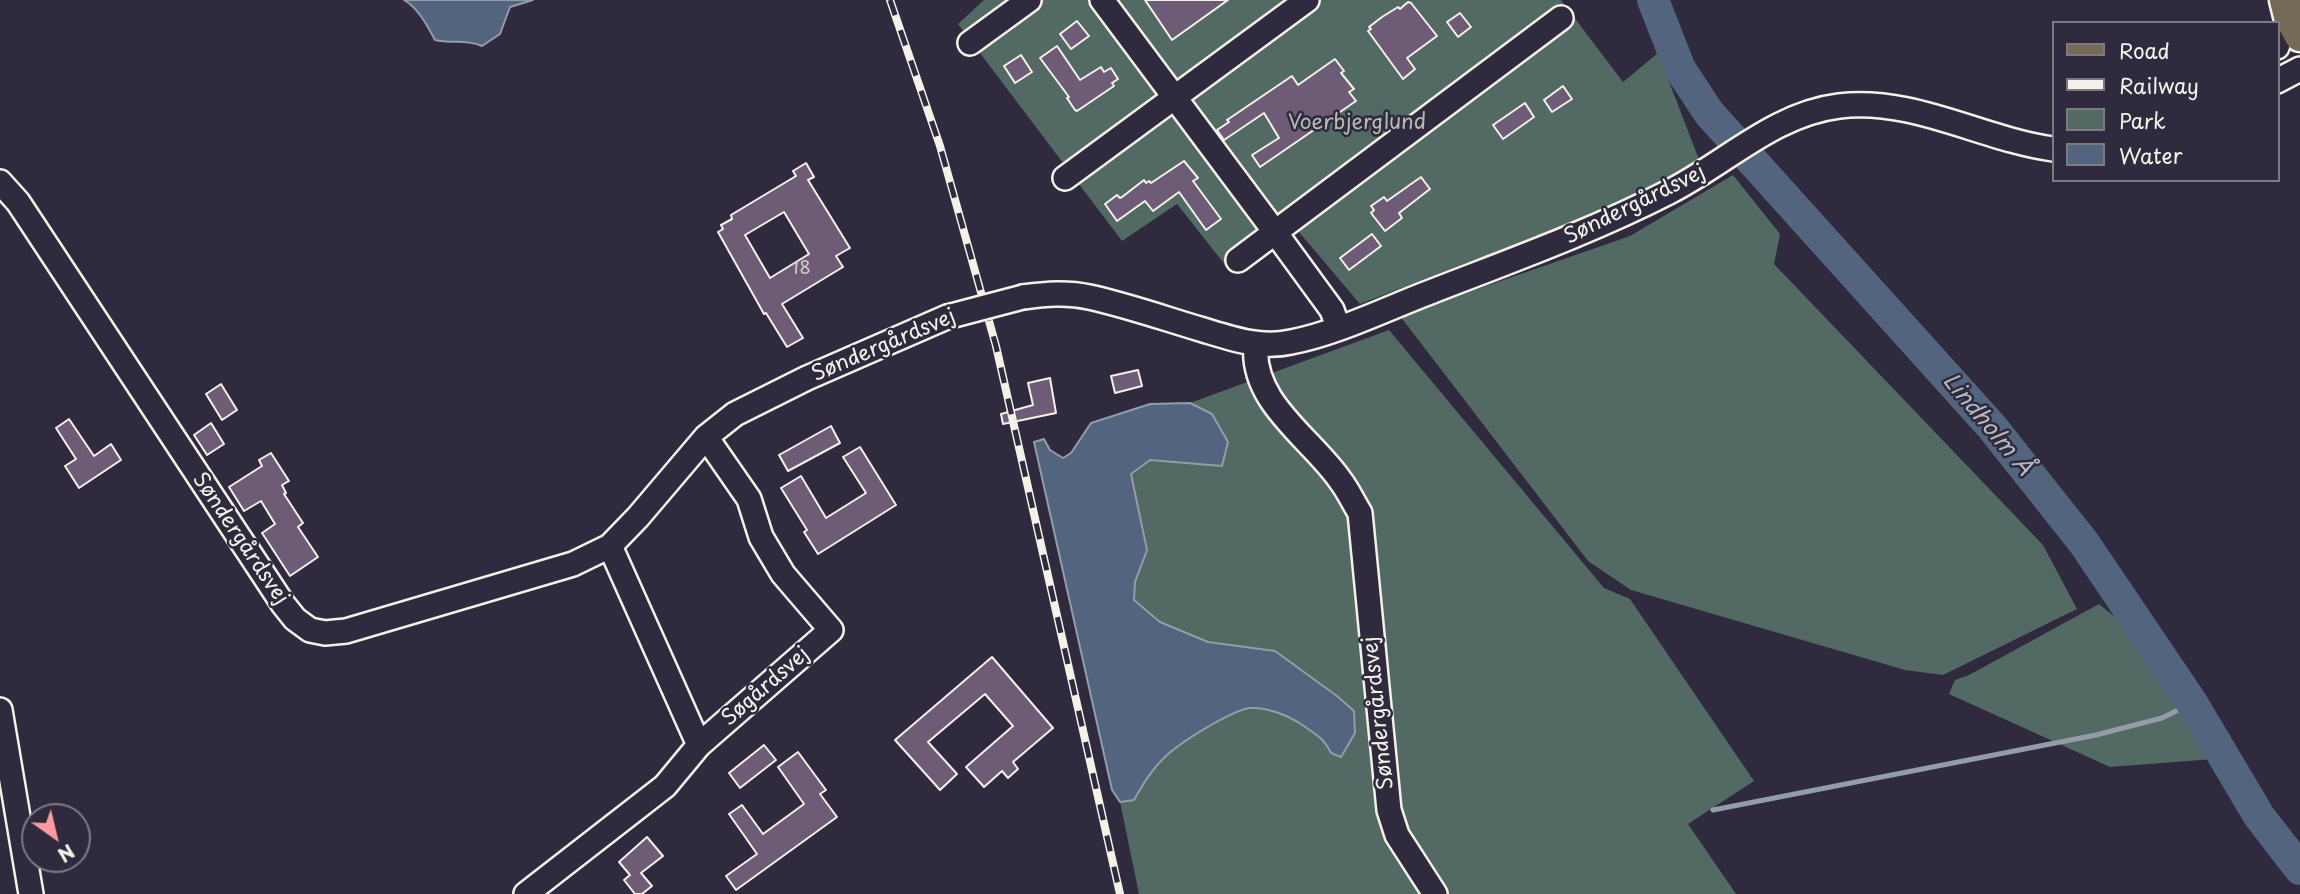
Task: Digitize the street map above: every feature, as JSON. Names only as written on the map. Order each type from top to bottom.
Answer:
[{"type":"street","points":[[970,43],[1029,0]]},
{"type":"street","points":[[1102,0],[1332,310],[1338,327]]},
{"type":"street","points":[[1065,178],[1307,0]]},
{"type":"street","points":[[2279,43],[2291,17]]},
{"type":"street","points":[[1238,260],[1560,18]]},
{"type":"street","points":[[2279,80],[2300,69]]},
{"type":"street","name":"Søndergårdsvej","points":[[0,182],[18,202],[283,604],[295,619],[310,630],[325,633],[346,631],[387,620],[573,564],[610,546],[706,437],[735,414],[947,317],[1023,297],[1057,293],[1088,296],[1256,344],[1273,346],[1295,342],[1338,327],[1563,240],[1669,192],[1716,166],[1759,136],[1812,111],[1867,104],[1902,108],[2052,149]]},
{"type":"street","name":"Søndergårdsvej","points":[[1256,344],[1261,382],[1270,399],[1340,480],[1360,513],[1389,810],[1397,835],[1435,894]]},
{"type":"street","name":"Søgårdsvej","points":[[526,894],[665,786],[699,745],[831,630],[783,574],[761,537],[749,499],[706,437]]},
{"type":"street","points":[[610,546],[699,745]]},
{"type":"street","points":[[0,710],[31,894]]},
{"type":"green space","name":"Voerbjerglund","points":[[984,0],[1561,0],[1623,82],[1658,53],[1700,162],[1593,214],[1360,304],[1298,231],[1226,266],[1177,204],[1122,241],[958,24]]},
{"type":"green space","points":[[1733,175],[1780,234],[1774,264],[2043,545],[2077,609],[1943,675],[1905,670],[1631,590],[1588,561],[1400,316],[1630,236]]},
{"type":"green space","points":[[1389,330],[1604,588],[1630,599],[1754,781],[1688,824],[1736,894],[1139,894],[1120,802],[1134,800],[1157,766],[1173,750],[1219,721],[1250,708],[1270,710],[1295,721],[1318,736],[1331,753],[1340,757],[1355,733],[1353,711],[1337,696],[1275,651],[1208,642],[1160,622],[1134,600],[1135,582],[1147,550],[1131,474],[1150,460],[1222,466],[1212,414],[1190,403]]},
{"type":"green space","points":[[2099,604],[2131,630],[2214,759],[2110,767],[1949,694],[1955,680],[1969,675]]},
{"type":"water","points":[[404,0],[533,0],[510,7],[500,34],[482,46],[435,40],[418,12]]},
{"type":"water","points":[[1190,403],[1212,414],[1228,442],[1222,466],[1150,460],[1131,474],[1147,550],[1135,582],[1134,600],[1160,622],[1208,642],[1275,651],[1354,711],[1355,733],[1341,757],[1331,753],[1318,736],[1290,718],[1263,709],[1241,710],[1206,728],[1173,750],[1152,771],[1134,800],[1120,802],[1112,790],[1034,442],[1044,439],[1050,450],[1063,458],[1071,453],[1091,423],[1150,404]]},
{"type":"building","points":[[1145,0],[1228,0],[1172,40]]},
{"type":"building","points":[[1408,2],[1437,36],[1407,58],[1415,69],[1403,79],[1368,31],[1371,29],[1369,27],[1382,17]]},
{"type":"building","points":[[1460,13],[1471,27],[1458,37],[1447,22]]},
{"type":"building","points":[[1077,21],[1089,36],[1071,49],[1060,34]]},
{"type":"building","points":[[1057,46],[1080,80],[1101,67],[1104,72],[1111,68],[1118,79],[1112,83],[1114,86],[1075,110],[1067,98],[1069,97],[1040,58]]},
{"type":"building","points":[[1021,55],[1032,72],[1015,83],[1004,66]]},
{"type":"building","points":[[1335,59],[1344,71],[1341,73],[1354,89],[1349,92],[1356,101],[1260,167],[1252,155],[1279,138],[1264,113],[1224,140],[1217,130],[1229,122],[1227,120],[1292,76],[1298,85]]},
{"type":"building","points":[[1563,86],[1572,99],[1552,112],[1544,100]]},
{"type":"building","points":[[1525,103],[1534,117],[1503,139],[1493,125]]},
{"type":"building","points":[[1184,161],[1198,178],[1193,181],[1221,219],[1206,230],[1179,192],[1153,211],[1145,201],[1117,221],[1105,204],[1117,195],[1122,197],[1144,180],[1151,183]]},
{"type":"building","points":[[806,163],[814,177],[808,180],[850,248],[836,256],[843,267],[782,304],[803,338],[787,347],[766,313],[764,314],[718,232],[723,229],[721,225],[732,219],[731,215],[796,176],[793,171]],"holes":[[[784,212],[809,254],[770,278],[745,235]]]},
{"type":"building","points":[[1421,177],[1430,189],[1399,213],[1402,218],[1385,231],[1371,213],[1374,210],[1371,206],[1384,197],[1387,201]]},
{"type":"building","points":[[1372,234],[1381,246],[1349,270],[1340,258]]},
{"type":"building","points":[[1138,370],[1142,386],[1115,393],[1111,376]]},
{"type":"building","points":[[1050,378],[1056,413],[1003,424],[1001,414],[1033,405],[1028,383]]},
{"type":"building","points":[[221,384],[237,410],[222,420],[206,394]]},
{"type":"building","points":[[69,419],[94,456],[111,444],[121,460],[79,488],[65,466],[76,459],[56,428]]},
{"type":"building","points":[[211,423],[224,444],[207,455],[194,435]]},
{"type":"building","points":[[831,426],[840,443],[788,471],[779,455]]},
{"type":"building","points":[[860,447],[896,505],[818,554],[804,532],[807,530],[781,488],[801,476],[826,518],[866,493],[843,457]]},
{"type":"building","points":[[271,453],[289,481],[282,485],[286,493],[284,494],[303,523],[298,527],[318,557],[290,576],[262,533],[275,524],[261,501],[244,511],[229,487],[262,466],[259,460]]},
{"type":"building","points":[[992,657],[1053,728],[1013,762],[1018,769],[1008,778],[1002,771],[984,787],[966,767],[1013,726],[985,694],[928,742],[957,774],[940,790],[895,740]]},
{"type":"building","points":[[764,745],[776,760],[740,788],[729,773]]},
{"type":"building","points":[[798,752],[826,790],[820,794],[837,817],[736,890],[726,876],[757,854],[729,814],[742,805],[763,834],[804,804],[778,767]]},
{"type":"building","points":[[647,837],[663,856],[641,873],[652,886],[642,894],[635,894],[624,880],[630,875],[619,862]]},
{"type":"waterway","name":"Lindholm Å","points":[[1653,0],[1680,69],[1709,113],[1992,427],[2084,543],[2192,703],[2259,816],[2300,869]]},
{"type":"waterway","points":[[1713,810],[2096,735],[2162,718],[2192,703]]},
{"type":"railway","points":[[890,0],[940,146],[996,346],[1120,894]]}]
